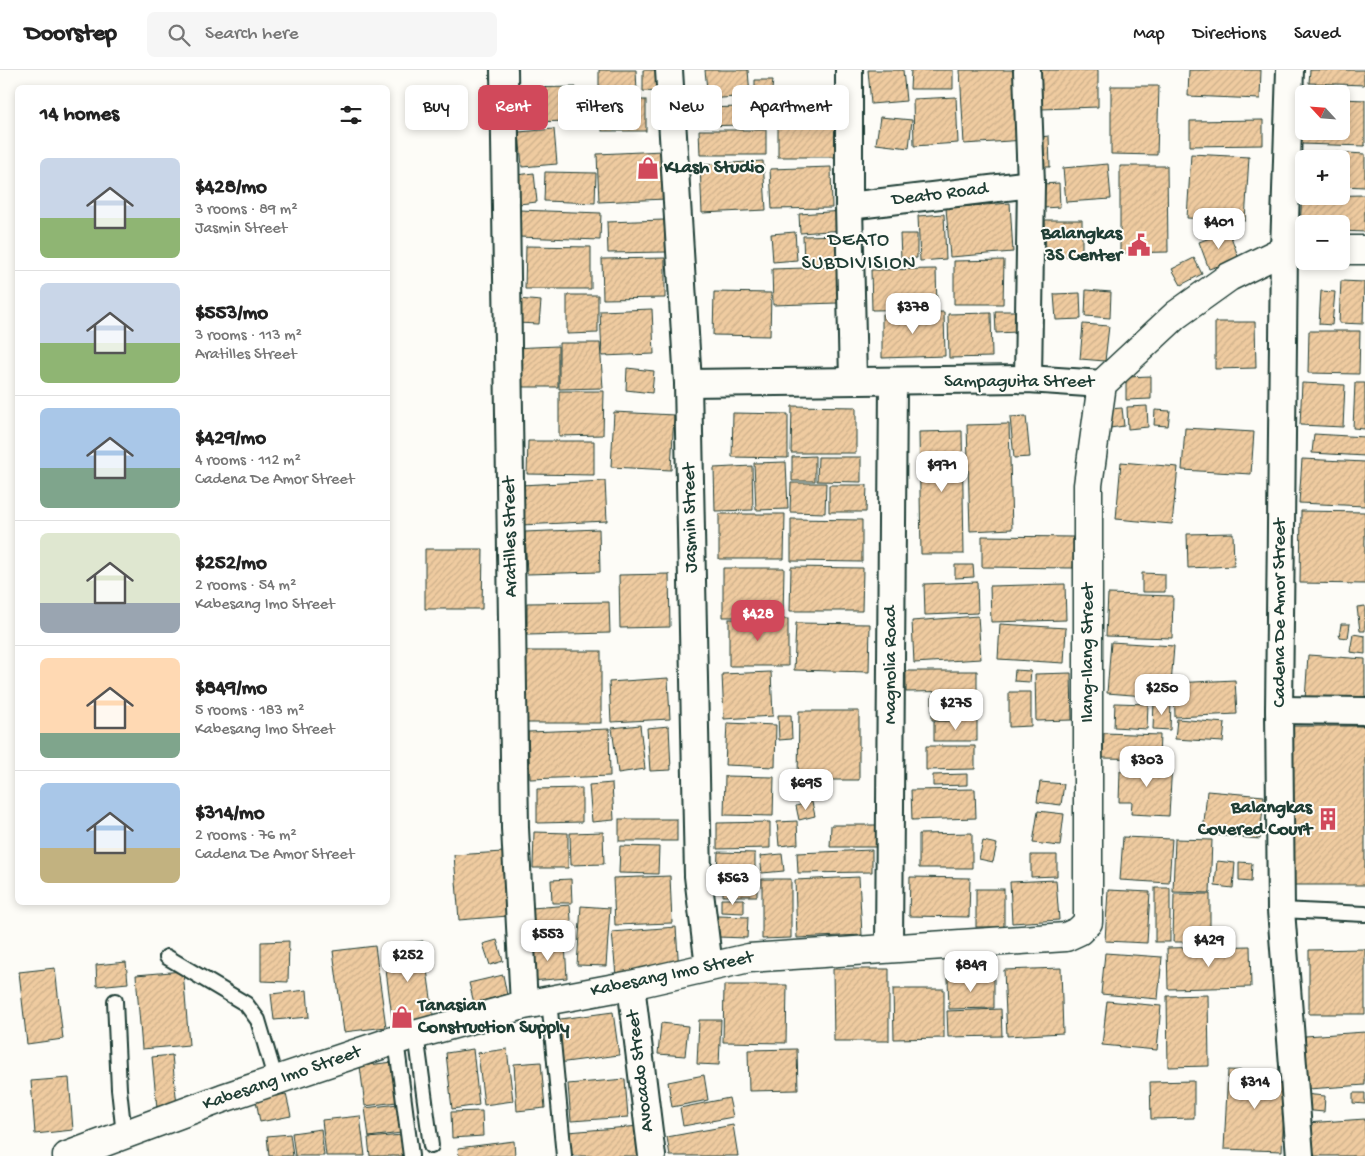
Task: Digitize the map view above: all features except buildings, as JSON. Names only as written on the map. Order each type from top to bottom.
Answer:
[{"type":"main road","name":"Sampaguita Street","points":[[1102,384],[1176,315],[1229,277],[1294,249]]},
{"type":"main road","points":[[1350,250],[1365,250]]},
{"type":"main road","name":"Ilang-Ilang Street","points":[[1088,922],[1088,486],[1102,384]]},
{"type":"main road","name":"Kabesang Imo Street","points":[[67,1156],[276,1081],[406,1037],[536,1002],[631,985],[749,958],[1066,937],[1079,931],[1088,922]]},
{"type":"street","name":"Aratilles Street","points":[[504,70],[515,828],[536,1002]]},
{"type":"street","name":"Jasmin Street","points":[[670,70],[688,383],[698,876],[709,967]]},
{"type":"street","points":[[849,70],[849,206],[853,380]]},
{"type":"street","name":"Cadena De Amor Street","points":[[1290,70],[1294,249],[1280,710],[1282,910],[1300,1156]]},
{"type":"street","points":[[1028,71],[1031,184],[1028,380]]},
{"type":"street","name":"Deato Road","points":[[849,206],[1031,184]]},
{"type":"street","name":"Sampaguita Street","points":[[688,383],[853,380],[893,382],[1028,380],[1102,384]]},
{"type":"street","name":"Magnolia Road","points":[[889,948],[893,382]]},
{"type":"street","points":[[1280,710],[1365,711]]},
{"type":"street","name":"Avocado Street","points":[[631,985],[652,1156]]},
{"type":"lane","points":[[1282,910],[1365,914]]},
{"type":"lane","points":[[167,957],[246,1004],[258,1020],[276,1081]]},
{"type":"lane","points":[[115,1001],[119,1089],[124,1135]]},
{"type":"lane","points":[[536,1002],[564,1156]]},
{"type":"lane","points":[[406,1037],[431,1146]]},
{"type":"lane","points":[[406,1037],[412,1156]]},
{"type":"place","name":"KLash Studio","points":[[648,168]]},
{"type":"place","name":"Balangkas 3S Center","points":[[1139,245]]},
{"type":"place","name":"Balangkas Covered Court","points":[[1328,819]]},
{"type":"place","name":"Tanasian Construction Supply","points":[[402,1017]]},
{"type":"district","name":"DEATO SUBDIVISION","points":[[859,252]]}]
